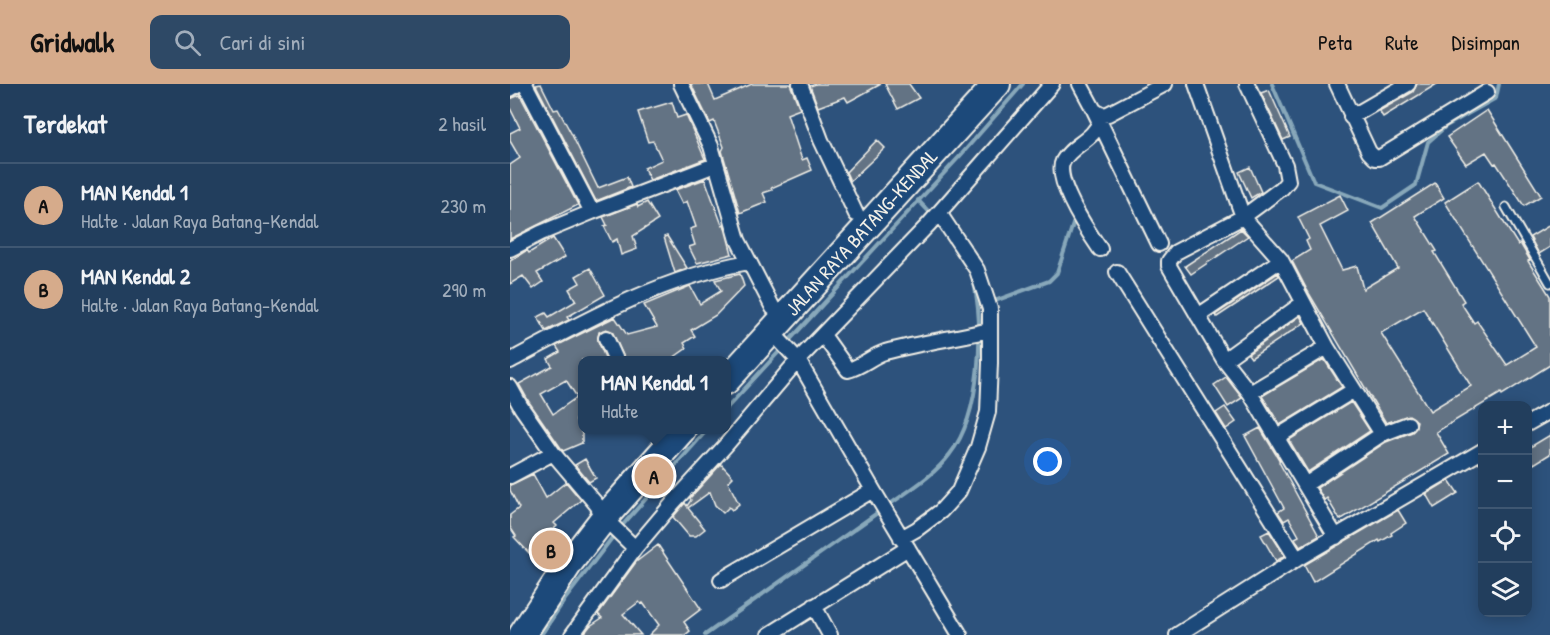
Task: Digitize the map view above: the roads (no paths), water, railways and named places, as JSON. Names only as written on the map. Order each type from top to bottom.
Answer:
[{"type":"highway","name":"JALAN RAYA BATANG-KENDAL","points":[[731,356],[775,326],[856,214],[976,84]]},
{"type":"highway","name":"JALAN RAYA BATANG-KENDAL","points":[[731,375],[997,84]]},
{"type":"highway","points":[[522,635],[570,562],[663,434]]},
{"type":"highway","points":[[510,626],[559,553],[604,515]]},
{"type":"street","points":[[510,88],[518,84]]},
{"type":"street","points":[[525,84],[592,212]]},
{"type":"street","points":[[681,84],[711,146],[738,240],[775,326],[796,357],[960,635]]},
{"type":"street","points":[[800,84],[821,140],[856,214]]},
{"type":"street","points":[[731,433],[796,357],[823,334],[935,218],[1052,84]]},
{"type":"street","points":[[1080,84],[1159,244]]},
{"type":"street","points":[[1097,115],[1108,114],[1165,84]]},
{"type":"street","points":[[1196,84],[1243,217],[1281,260],[1327,347],[1382,434]]},
{"type":"street","points":[[1247,84],[1285,165],[1288,181],[1243,217],[1176,252],[1169,261],[1171,270],[1224,360],[1250,393],[1336,537]]},
{"type":"street","points":[[1337,84],[1351,117],[1369,152],[1375,158],[1379,158],[1487,92]]},
{"type":"street","points":[[1351,117],[1408,84]]},
{"type":"street","points":[[1097,115],[1096,131],[1066,158],[1062,166],[1065,188],[1083,226],[1100,249]]},
{"type":"street","points":[[510,249],[541,233],[592,212],[715,165]]},
{"type":"street","points":[[769,635],[904,543],[917,529],[941,511],[959,491],[978,447],[988,412],[987,331],[990,309],[977,270],[935,218]]},
{"type":"street","points":[[1198,316],[1281,260]]},
{"type":"street","points":[[510,361],[616,305],[665,285],[717,268],[749,262]]},
{"type":"street","points":[[1118,272],[1297,559]]},
{"type":"street","points":[[1224,360],[1303,303]]},
{"type":"street","points":[[823,334],[848,370],[854,369],[874,356],[911,345],[987,331]]},
{"type":"street","points":[[606,338],[614,356]]},
{"type":"street","points":[[1250,393],[1327,347]]},
{"type":"street","points":[[1276,437],[1354,390]]},
{"type":"street","points":[[511,393],[553,453],[604,515],[634,546]]},
{"type":"street","points":[[1532,421],[1550,411]]},
{"type":"street","points":[[1305,485],[1382,434],[1408,424]]},
{"type":"street","points":[[572,635],[634,546],[730,434]]},
{"type":"street","points":[[510,476],[553,453]]},
{"type":"street","points":[[1177,635],[1297,559],[1478,453]]},
{"type":"street","points":[[721,580],[873,490]]},
{"type":"street","points":[[814,606],[830,635]]},
{"type":"lane","points":[[1506,207],[1550,283]]},
{"type":"waterway","points":[[731,404],[960,156],[1023,84]]},
{"type":"waterway","points":[[1272,84],[1314,182],[1382,208],[1416,185],[1428,142],[1446,126],[1496,98],[1499,84]]},
{"type":"waterway","points":[[918,200],[932,215]]},
{"type":"waterway","points":[[992,302],[1049,281],[1057,273],[1075,218]]},
{"type":"waterway","points":[[886,507],[920,483],[944,462],[960,437],[968,417],[978,369],[979,344],[977,298],[973,279]]},
{"type":"waterway","points":[[620,528],[703,434]]},
{"type":"waterway","points":[[705,635],[880,511]]},
{"type":"waterway","points":[[541,635],[615,534]]},
{"type":"place","name":"MAN Kendal 1","points":[[654,476]]},
{"type":"place","name":"MAN Kendal 2","points":[[551,550]]}]
